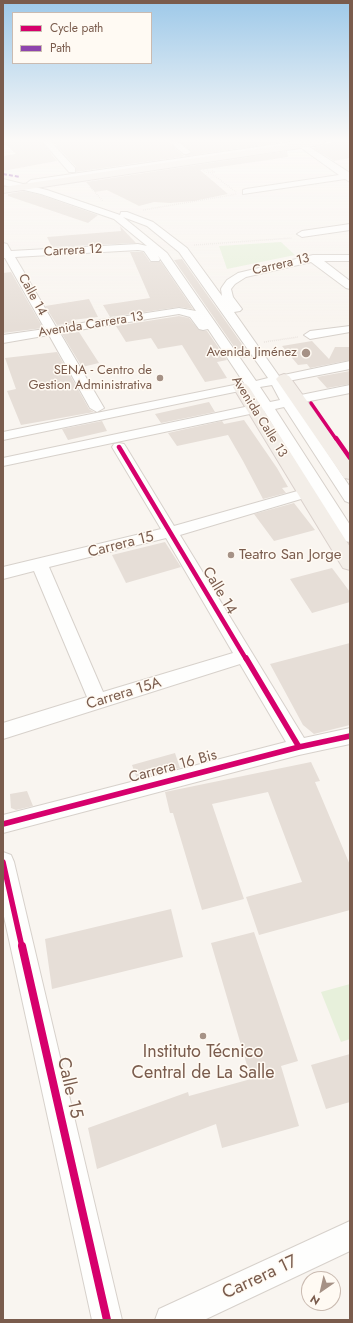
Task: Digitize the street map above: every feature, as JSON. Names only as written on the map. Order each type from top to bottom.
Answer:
[{"type":"main road","points":[[280,380],[292,400],[350,474]]},
{"type":"main road","name":"Avenida Calle 13","points":[[247,386],[260,407],[306,493],[350,563]]},
{"type":"street","points":[[77,204],[110,214],[126,222],[144,243],[187,303],[186,307],[179,311]]},
{"type":"street","points":[[86,204],[150,224],[183,250],[280,380]]},
{"type":"street","points":[[302,234],[350,227]]},
{"type":"street","name":"Carrera 12","points":[[5,251],[144,243],[150,234],[164,234]]},
{"type":"street","points":[[144,243],[163,255],[247,386]]},
{"type":"street","name":"Calle 14","points":[[5,251],[97,408]]},
{"type":"street","points":[[314,258],[350,286]]},
{"type":"street","name":"Carrera 13","points":[[259,342],[228,297],[226,293],[228,286],[242,275],[314,258],[350,258]]},
{"type":"street","name":"Avenida Carrera 13","points":[[3,339],[179,311]]},
{"type":"street","name":"Avenida Calle 13","points":[[179,311],[196,315],[210,341],[247,386]]},
{"type":"street","points":[[310,335],[350,329]]},
{"type":"street","points":[[259,342],[280,380]]},
{"type":"street","points":[[3,436],[350,365]]},
{"type":"street","points":[[3,462],[350,389]]},
{"type":"street","points":[[292,400],[350,498]]},
{"type":"street","points":[[260,407],[350,537]]},
{"type":"street","name":"Calle 14","points":[[119,447],[299,747]]},
{"type":"street","name":"Carrera 15","points":[[3,573],[171,532],[306,493]]},
{"type":"street","points":[[40,565],[98,702]]},
{"type":"street","name":"Carrera 15A","points":[[3,731],[244,656]]},
{"type":"street","name":"Carrera 16 Bis","points":[[3,824],[299,747],[350,736]]},
{"type":"street","name":"Calle 15","points":[[3,862],[107,1320]]},
{"type":"street","name":"Carrera 17","points":[[170,1320],[350,1236]]},
{"type":"path","points":[[106,204],[113,211]]},
{"type":"path","points":[[137,211],[179,204]]},
{"type":"path","points":[[194,245],[293,238]]},
{"type":"path","points":[[259,342],[310,335]]},
{"type":"green space","points":[[281,242],[295,255],[227,269],[219,246]]},
{"type":"green space","points":[[350,984],[350,1039],[341,1042],[321,992]]},
{"type":"building","points":[[31,204],[66,204],[98,215],[88,223]]},
{"type":"building","points":[[134,204],[147,204],[139,206]]},
{"type":"building","points":[[120,226],[136,243],[52,247],[47,237],[121,231]]},
{"type":"building","points":[[130,252],[143,252],[150,262],[161,262],[193,309],[179,307],[110,317],[103,305],[150,298]]},
{"type":"building","points":[[182,259],[251,357],[242,358],[174,260]]},
{"type":"building","points":[[11,272],[43,328],[3,333],[3,273]]},
{"type":"building","points":[[89,299],[98,317],[72,320],[73,323],[57,325],[45,306]]},
{"type":"building","points":[[179,316],[189,318],[199,330],[207,331],[227,360],[217,362],[227,378],[205,382],[182,345],[158,349],[151,338],[126,342],[116,326]]},
{"type":"building","points":[[79,332],[99,363],[82,367],[62,334]]},
{"type":"building","name":"Avenida Jiménez","points":[[312,341],[329,359],[335,347],[350,347],[350,360],[310,368],[307,364],[298,365],[282,346]]},
{"type":"building","points":[[57,352],[89,409],[94,412],[21,425],[7,391],[16,389],[5,358]]},
{"type":"building","name":"Avenida Jiménez","points":[[350,371],[350,384],[327,388],[317,377]]},
{"type":"building","points":[[209,402],[215,412],[161,423],[155,414]]},
{"type":"building","points":[[244,420],[277,468],[288,487],[282,488],[286,493],[263,499],[228,435],[177,446],[168,433],[222,421],[224,424]]},
{"type":"building","points":[[102,421],[107,431],[68,440],[62,429]]},
{"type":"building","points":[[294,503],[315,530],[274,541],[254,514]]},
{"type":"building","points":[[165,542],[181,567],[126,583],[112,555]]},
{"type":"building","points":[[332,568],[350,592],[350,602],[312,613],[290,579]]},
{"type":"building","points":[[350,643],[350,725],[314,734],[303,725],[270,664]]},
{"type":"building","points":[[175,753],[180,768],[137,779],[132,765]]},
{"type":"building","points":[[311,762],[320,781],[315,782],[350,865],[350,910],[259,935],[246,897],[302,882],[268,792],[212,804],[244,899],[202,910],[173,813],[170,813],[165,792]]},
{"type":"building","points":[[27,791],[33,806],[16,810],[11,808],[10,794]]},
{"type":"building","points":[[171,909],[183,957],[52,989],[45,939]]},
{"type":"building","points":[[254,932],[298,1061],[281,1066],[299,1126],[222,1148],[216,1124],[97,1169],[88,1128],[188,1092],[189,1096],[251,1079],[211,943]]},
{"type":"building","points":[[350,1054],[350,1102],[326,1109],[311,1065]]},
{"type":"cycle path","points":[[311,403],[350,458]]},
{"type":"cycle path","points":[[119,447],[299,747]]},
{"type":"cycle path","points":[[3,824],[299,747],[350,736]]},
{"type":"cycle path","points":[[3,862],[107,1320]]},
{"type":"place","name":"Avenida Jiménez","points":[[306,353]]},
{"type":"place","name":"SENA - Centro de Gestion Administrativa","points":[[160,378]]},
{"type":"place","name":"Teatro San Jorge","points":[[231,555]]},
{"type":"place","name":"Instituto Técnico Central de La Salle","points":[[203,1036]]}]
